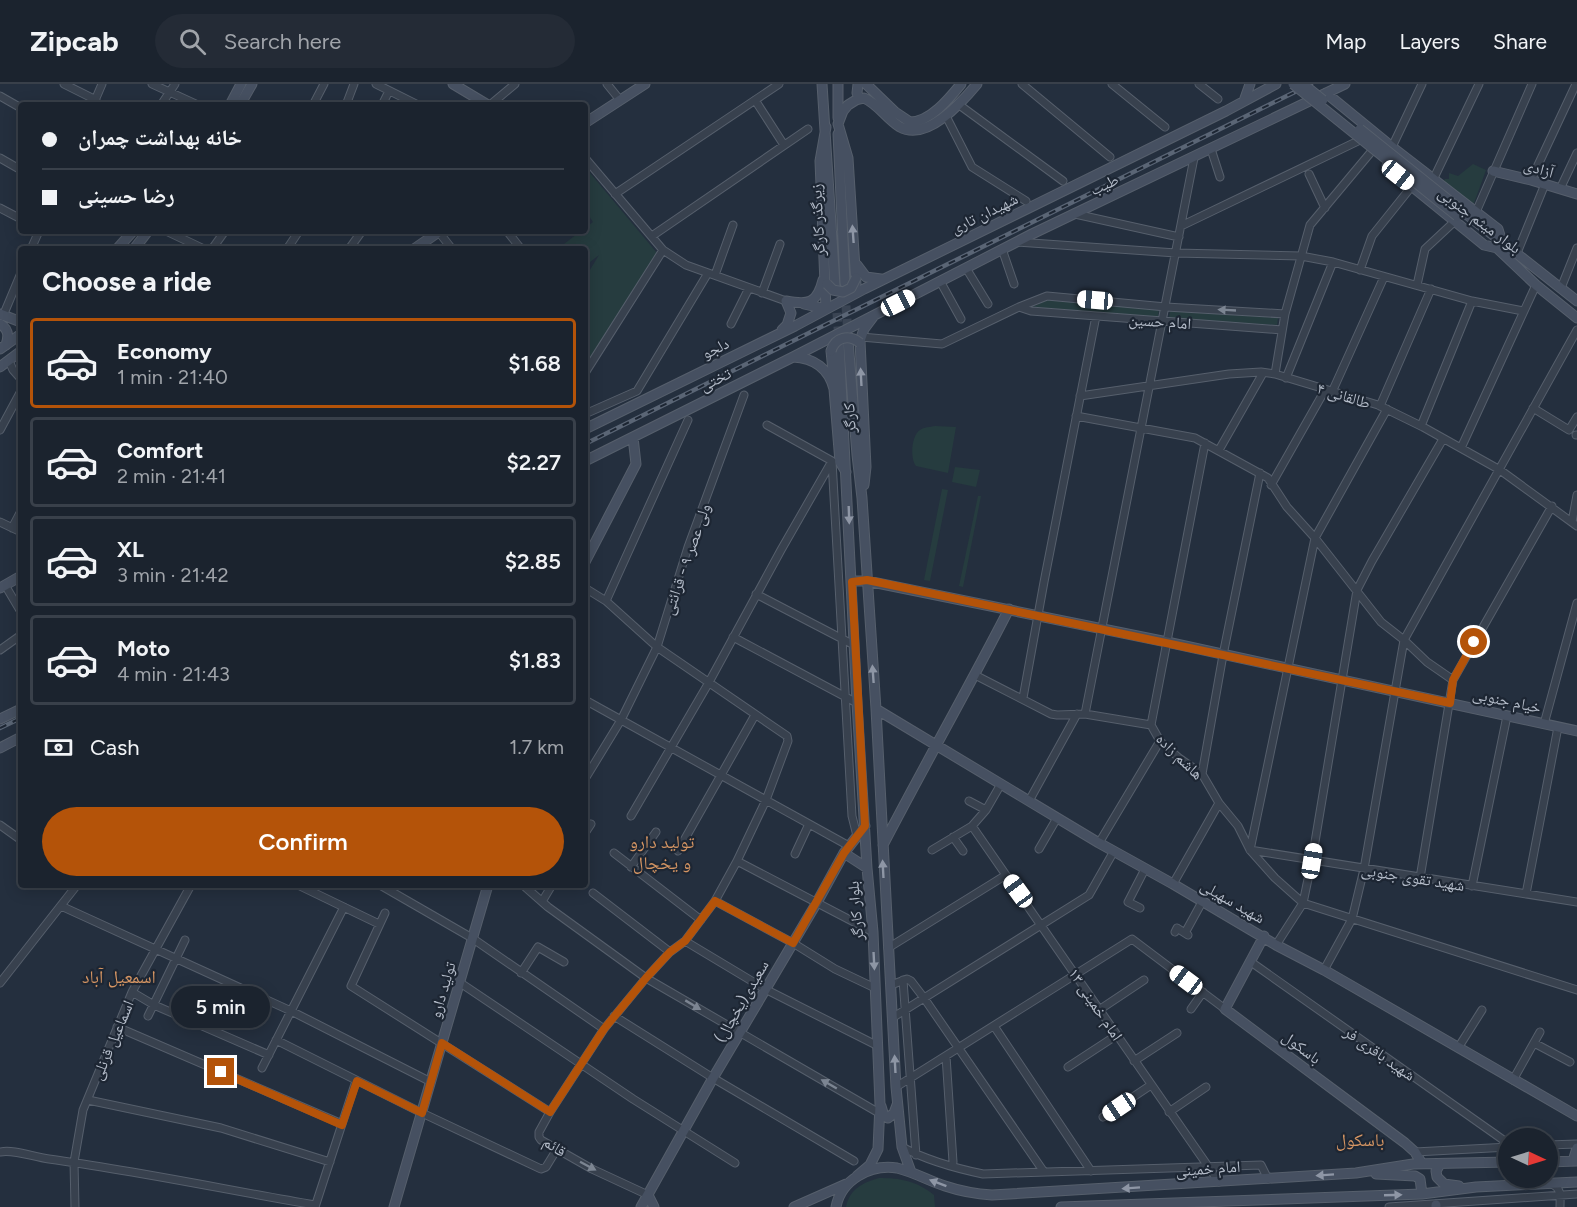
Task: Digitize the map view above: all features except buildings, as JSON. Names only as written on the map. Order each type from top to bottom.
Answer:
[{"type":"street","points":[[64,84],[94,102],[102,84]]},
{"type":"street","points":[[152,84],[191,102]]},
{"type":"street","points":[[162,102],[175,84]]},
{"type":"street","points":[[232,102],[241,84]]},
{"type":"street","points":[[242,102],[252,84]]},
{"type":"street","points":[[315,102],[324,84]]},
{"type":"street","points":[[347,102],[354,84]]},
{"type":"street","points":[[376,84],[412,102]]},
{"type":"street","points":[[454,84],[484,102]]},
{"type":"street","points":[[493,102],[515,84]]},
{"type":"street","points":[[607,84],[620,100]]},
{"type":"street","points":[[588,121],[645,84]]},
{"type":"street","points":[[615,194],[779,84]]},
{"type":"street","points":[[822,84],[826,127],[833,152]]},
{"type":"street","points":[[833,152],[838,124],[838,84]]},
{"type":"street","points":[[858,84],[859,98]]},
{"type":"street","points":[[866,84],[903,124]]},
{"type":"street","points":[[925,124],[961,84]]},
{"type":"street","points":[[857,292],[848,158],[838,124],[843,111],[859,98],[867,99],[912,130],[946,116],[977,84]]},
{"type":"street","points":[[1022,84],[1110,157]]},
{"type":"street","points":[[1112,84],[1165,127]]},
{"type":"street","points":[[1199,84],[1218,99]]},
{"type":"street","points":[[1244,101],[1251,84],[1260,89],[1266,89]]},
{"type":"street","name":"شهیدان تاری","points":[[857,292],[1276,84]]},
{"type":"street","points":[[1293,84],[1458,215],[1500,245]]},
{"type":"street","points":[[1304,84],[1458,215]]},
{"type":"street","name":"طیب","points":[[858,323],[1016,242],[1345,84]]},
{"type":"street","points":[[1392,147],[1422,84]]},
{"type":"street","points":[[1433,180],[1479,84]]},
{"type":"street","points":[[1531,180],[1575,86]]},
{"type":"street","points":[[1476,212],[1531,87]]},
{"type":"street","points":[[384,102],[389,91]]},
{"type":"street","name":"بلوار میثم جنوبی","points":[[1326,93],[1433,180],[1498,229],[1500,245],[1536,285],[1577,318]]},
{"type":"street","points":[[0,96],[18,106]]},
{"type":"street","points":[[754,100],[784,146]]},
{"type":"street","name":"بلوار میثم جنوبی","points":[[1309,101],[1412,186],[1458,215]]},
{"type":"street","points":[[958,104],[1063,181]]},
{"type":"street","points":[[1333,121],[1332,112],[1339,107],[1344,108]]},
{"type":"street","points":[[946,116],[972,167],[1026,201]]},
{"type":"street","points":[[804,304],[817,296],[826,268],[820,162],[826,127]]},
{"type":"street","points":[[652,236],[808,129]]},
{"type":"street","points":[[1181,226],[1358,141]]},
{"type":"street","points":[[1211,149],[1220,177]]},
{"type":"street","name":"زیرگذر کارگر","points":[[833,152],[836,284]]},
{"type":"street","points":[[1275,374],[1281,330],[1310,225],[1371,152]]},
{"type":"street","points":[[1560,189],[1577,153]]},
{"type":"street","points":[[0,158],[18,168]]},
{"type":"street","points":[[1029,801],[1081,714],[1102,629],[1107,594],[1194,158]]},
{"type":"street","points":[[588,162],[663,250],[686,265],[786,301],[826,309],[836,284]]},
{"type":"street","name":"آزادی","points":[[1493,171],[1577,194]]},
{"type":"street","points":[[1309,174],[1325,208]]},
{"type":"street","points":[[1517,253],[1545,184]]},
{"type":"street","points":[[1360,270],[1372,236],[1412,186]]},
{"type":"street","points":[[0,208],[18,217]]},
{"type":"street","points":[[1075,214],[1179,237]]},
{"type":"street","points":[[1417,285],[1425,249],[1458,215]]},
{"type":"street","points":[[588,413],[637,391],[711,274],[733,225]]},
{"type":"street","points":[[120,246],[130,234]]},
{"type":"street","points":[[136,246],[146,234]]},
{"type":"street","points":[[172,234],[196,246]]},
{"type":"street","points":[[418,246],[435,234]]},
{"type":"street","points":[[1016,242],[1176,253],[1301,256],[1333,262],[1472,301],[1523,311]]},
{"type":"street","points":[[762,293],[780,244]]},
{"type":"street","name":"بلوار میثم جنوبی","points":[[1500,245],[1517,253],[1577,301]]},
{"type":"street","points":[[1561,288],[1577,248]]},
{"type":"street","points":[[1002,249],[1014,284]]},
{"type":"street","points":[[588,368],[663,250]]},
{"type":"street","points":[[855,260],[857,267],[866,277],[884,279]]},
{"type":"street","points":[[1286,378],[1333,262]]},
{"type":"street","points":[[826,268],[836,284]]},
{"type":"street","points":[[966,268],[988,304]]},
{"type":"street","points":[[1271,485],[1328,391],[1384,277]]},
{"type":"street","points":[[836,284],[833,290],[843,292],[850,288],[856,278]]},
{"type":"street","points":[[1,318],[18,280]]},
{"type":"street","points":[[940,281],[961,319]]},
{"type":"street","points":[[1461,448],[1536,285]]},
{"type":"street","points":[[731,324],[749,288]]},
{"type":"street","points":[[1250,850],[1315,538],[1351,475],[1383,407],[1431,289]]},
{"type":"street","name":"دلجو","points":[[588,428],[857,292]]},
{"type":"street","name":"امام حسین","points":[[1019,307],[1047,296],[1166,307],[1285,314]]},
{"type":"street","points":[[773,336],[790,321],[790,309],[786,301]]},
{"type":"street","points":[[1421,426],[1472,301]]},
{"type":"street","points":[[856,836],[852,816],[845,698],[839,460],[831,351],[836,341],[845,337],[860,340],[942,344],[1019,307]]},
{"type":"street","name":"امام حسین","points":[[1019,307],[1028,311],[1281,330]]},
{"type":"street","points":[[860,340],[867,324],[877,313]]},
{"type":"street","points":[[1023,698],[1096,316]]},
{"type":"street","points":[[1,318],[18,321]]},
{"type":"street","points":[[1,318],[8,337],[3,347]]},
{"type":"street","name":"تختی","points":[[588,460],[858,323]]},
{"type":"street","points":[[1324,970],[1352,919],[1364,869],[1404,640],[1577,330]]},
{"type":"street","points":[[3,347],[18,336]]},
{"type":"street","name":"کارگر","points":[[860,340],[866,467],[862,498]]},
{"type":"street","name":"بلوار کارگر","points":[[849,1183],[870,1165],[878,1149],[880,1108],[873,932],[857,703],[847,474],[839,460],[844,341],[862,498],[897,1102],[902,1147],[911,1172]]},
{"type":"street","points":[[0,367],[18,354]]},
{"type":"street","points":[[793,357],[803,358],[821,366],[831,379],[834,389]]},
{"type":"street","points":[[9,361],[18,376]]},
{"type":"street","points":[[1219,450],[1263,373]]},
{"type":"street","name":"طالقانی ۴","points":[[1080,396],[1229,374],[1275,374],[1383,407],[1421,426],[1500,470],[1574,524]]},
{"type":"street","name":"ولی عصر ۹ - قرائتی","points":[[588,775],[621,720],[657,648],[688,547],[744,395]]},
{"type":"street","points":[[0,430],[18,397]]},
{"type":"street","points":[[1533,408],[1569,430],[1577,417]]},
{"type":"street","points":[[1076,416],[1195,438],[1268,478],[1271,485],[1381,622],[1427,662],[1453,680]]},
{"type":"street","points":[[606,601],[688,420]]},
{"type":"street","points":[[767,425],[839,460]]},
{"type":"street","points":[[588,556],[636,464],[633,437]]},
{"type":"street","points":[[1276,945],[1303,903],[1357,590],[1443,439]]},
{"type":"street","points":[[1151,725],[1205,443]]},
{"type":"street","points":[[631,816],[708,684],[756,594],[839,460]]},
{"type":"street","points":[[1202,774],[1223,655],[1260,474]]},
{"type":"street","points":[[1574,524],[1577,495]]},
{"type":"street","points":[[1420,878],[1453,680],[1552,506]]},
{"type":"street","points":[[12,528],[18,517]]},
{"type":"street","points":[[0,522],[18,531]]},
{"type":"street","points":[[18,577],[1,584],[18,608]]},
{"type":"street","name":"خیام جنوبی","points":[[852,582],[867,580],[1009,609],[1577,731]]},
{"type":"street","points":[[588,590],[606,601],[657,648],[754,715],[678,851]]},
{"type":"street","points":[[756,594],[855,645]]},
{"type":"street","points":[[1544,724],[1577,603]]},
{"type":"street","points":[[882,847],[1009,609]]},
{"type":"street","points":[[0,650],[18,637]]},
{"type":"street","points":[[732,637],[857,703]]},
{"type":"street","name":"هاشم زاده","points":[[975,675],[1051,714],[1081,714],[1151,725],[1160,741],[1202,774],[1219,802],[1238,826],[1250,850],[1275,878],[1303,903]]},
{"type":"street","points":[[588,702],[809,824],[847,849],[867,868]]},
{"type":"street","name":"شهید سهیلی","points":[[876,709],[1099,843],[1577,1116]]},
{"type":"street","points":[[0,719],[18,710]]},
{"type":"street","name":"قائم","points":[[648,1195],[557,1149],[539,1137],[539,1132],[604,1029],[646,978],[670,952],[685,941],[715,901],[737,861],[766,800],[788,741],[787,736],[754,715]]},
{"type":"street","points":[[1472,886],[1507,716]]},
{"type":"street","points":[[1526,894],[1558,727]]},
{"type":"street","points":[[0,748],[18,739]]},
{"type":"street","points":[[1099,843],[1160,741]]},
{"type":"street","points":[[932,850],[972,826],[986,810],[1001,784]]},
{"type":"street","points":[[969,801],[986,810]]},
{"type":"street","points":[[1173,884],[1219,802]]},
{"type":"street","points":[[1039,849],[1057,818]]},
{"type":"street","points":[[588,828],[591,824]]},
{"type":"street","points":[[795,854],[809,824]]},
{"type":"street","points":[[0,825],[18,838]]},
{"type":"street","name":"سعیدی(یخچال)","points":[[641,1207],[713,1078],[847,849],[865,826]]},
{"type":"street","name":"امام خمینی ۱۳","points":[[972,826],[1219,1182]]},
{"type":"street","points":[[631,867],[656,832]]},
{"type":"street","points":[[953,837],[963,851]]},
{"type":"street","name":"شهید تقوی جنوبی","points":[[1250,850],[1577,902]]},
{"type":"street","points":[[892,1018],[1089,895],[1114,851]]},
{"type":"street","points":[[614,853],[701,920]]},
{"type":"street","points":[[737,861],[873,932]]},
{"type":"street","points":[[1140,908],[1128,902],[1145,869]]},
{"type":"street","points":[[888,948],[1006,875]]},
{"type":"street","points":[[0,983],[75,888]]},
{"type":"street","name":"اسماعیل قرنلی","points":[[75,1207],[74,1162],[83,1110],[132,992],[189,888]]},
{"type":"street","points":[[304,888],[380,924]]},
{"type":"street","points":[[385,888],[472,939],[604,1029]]},
{"type":"street","name":"تولید دارو","points":[[398,1204],[487,888]]},
{"type":"street","points":[[527,888],[646,978],[740,1033],[880,1108],[884,1116],[888,1118],[894,1113],[897,1102]]},
{"type":"street","points":[[543,900],[550,888]]},
{"type":"street","points":[[593,893],[670,952]]},
{"type":"street","points":[[715,901],[793,943],[835,969],[875,988]]},
{"type":"street","points":[[1175,932],[1177,928],[1187,934],[1202,902]]},
{"type":"street","points":[[1303,903],[1577,990]]},
{"type":"street","points":[[61,906],[291,1011],[431,1082]]},
{"type":"street","points":[[262,1068],[344,907]]},
{"type":"street","points":[[384,913],[351,986],[550,1112]]},
{"type":"street","points":[[896,1087],[1132,939],[1225,1009],[1264,936]]},
{"type":"street","points":[[148,1016],[185,940]]},
{"type":"street","points":[[685,941],[765,989],[878,1046]]},
{"type":"street","points":[[522,974],[538,947],[564,962]]},
{"type":"street","name":"شهید باقری فر","points":[[1251,962],[1498,1137]]},
{"type":"street","points":[[903,980],[916,1155]]},
{"type":"street","points":[[891,985],[903,980],[911,981],[1044,1172]]},
{"type":"street","points":[[1100,1010],[1144,980]]},
{"type":"street","points":[[459,982],[735,1163]]},
{"type":"street","points":[[132,992],[154,1005],[269,1055]]},
{"type":"street","points":[[1191,1009],[1203,992]]},
{"type":"street","name":"باسکول","points":[[1225,1009],[1415,1152],[1422,1164]]},
{"type":"street","points":[[1458,1048],[1482,1010]]},
{"type":"street","points":[[614,1016],[713,1078],[854,1161]]},
{"type":"street","points":[[994,1026],[1090,1171]]},
{"type":"street","points":[[117,1027],[342,1125]]},
{"type":"street","points":[[1513,1080],[1540,1032]]},
{"type":"street","points":[[1134,1061],[1176,1033]]},
{"type":"street","points":[[1068,1067],[1117,1035]]},
{"type":"street","points":[[276,1040],[541,1169],[546,1167],[557,1149]]},
{"type":"street","points":[[1534,1044],[1570,1062]]},
{"type":"street","points":[[946,1056],[953,1162]]},
{"type":"street","points":[[0,1152],[10,1150],[30,1157],[74,1162],[315,1206],[357,1081]]},
{"type":"street","points":[[1104,1117],[1151,1085]]},
{"type":"street","points":[[1169,1112],[1206,1087]]},
{"type":"street","points":[[88,1100],[221,1128],[330,1162]]},
{"type":"street","points":[[1558,1145],[1577,1146],[1575,1161],[1558,1162]]},
{"type":"street","points":[[1415,1152],[1498,1146]]},
{"type":"street","points":[[902,1147],[916,1155],[953,1168],[983,1174],[1261,1165],[1269,1179]]},
{"type":"street","name":"امام خمینی","points":[[857,1176],[880,1168],[897,1168],[945,1186],[992,1195],[1356,1173],[1422,1164],[1498,1162]]},
{"type":"street","points":[[1440,1164],[1436,1171],[1437,1177],[1444,1184],[1476,1187]]},
{"type":"street","points":[[1356,1173],[1415,1176],[1420,1179],[1422,1194]]},
{"type":"street","name":"امام خمینی","points":[[1558,1183],[1577,1182]]},
{"type":"street","points":[[798,1207],[849,1183]]},
{"type":"street","points":[[836,1207],[839,1195],[849,1183]]},
{"type":"street","name":"امام خمینی","points":[[1061,1207],[1225,1204],[1422,1194],[1498,1186]]},
{"type":"street","points":[[1557,1188],[1560,1207]]},
{"type":"street","points":[[1389,1207],[1494,1204],[1577,1194]]},
{"type":"street","points":[[648,1195],[654,1207]]},
{"type":"green space","points":[[1473,164],[1486,170],[1473,206],[1442,184],[1445,179],[1449,179],[1449,173],[1458,176]]},
{"type":"green space","points":[[588,171],[657,253],[588,361],[588,273],[599,255],[588,264],[588,246],[561,246],[577,234],[588,234],[588,226],[593,222],[588,214]]},
{"type":"green space","points":[[1049,299],[1159,308],[1158,317],[1033,307]]},
{"type":"green space","points":[[1170,311],[1278,318],[1277,325],[1169,318]]},
{"type":"green space","points":[[956,427],[948,473],[916,466],[914,463],[912,448],[917,433],[923,428]]},
{"type":"green space","points":[[955,467],[980,470],[976,487],[952,482]]},
{"type":"green space","points":[[942,489],[948,490],[930,581],[924,580]]},
{"type":"green space","points":[[978,496],[981,496],[963,587],[959,586]]},
{"type":"green space","points":[[879,1178],[901,1180],[921,1186],[934,1195],[935,1207],[846,1207],[854,1191],[867,1182]]},
{"type":"tunnel","points":[[835,286],[839,341]]},
{"type":"tunnel","points":[[845,292],[848,335]]},
{"type":"railway","points":[[588,443],[1311,84]]},
{"type":"railway","points":[[0,728],[18,719]]},
{"type":"district","name":"تولید دارو و یخچال","points":[[662,852]]},
{"type":"district","name":"اسمعیل آباد","points":[[119,977]]},
{"type":"district","name":"باسکول","points":[[1360,1140]]},
{"type":"route","points":[[221,1072],[342,1125],[357,1081],[422,1113],[442,1043],[550,1112],[604,1029],[646,978],[670,952],[685,941],[715,901],[793,943],[844,853],[865,826],[852,582],[867,580],[877,582],[1450,703],[1453,680],[1474,642]]}]
